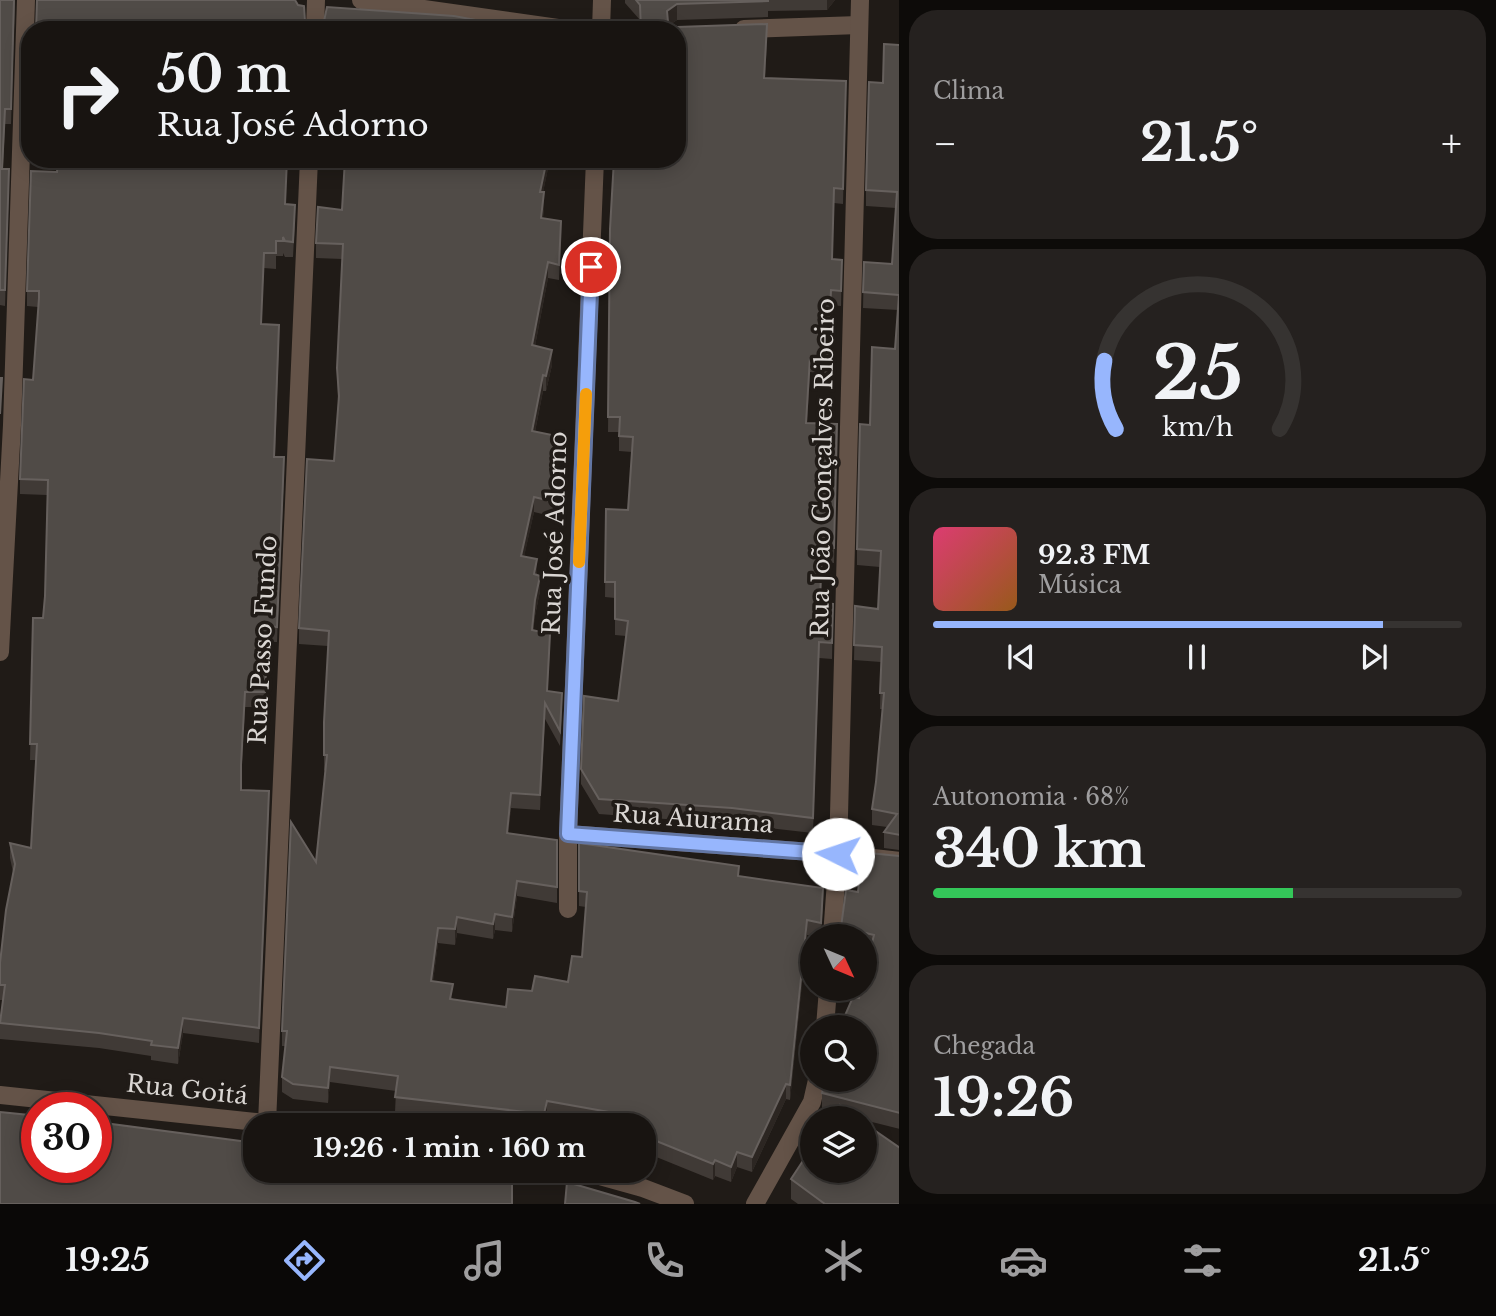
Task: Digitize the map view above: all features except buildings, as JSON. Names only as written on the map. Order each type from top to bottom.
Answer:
[{"type":"street","points":[[25,21],[26,0]]},
{"type":"street","points":[[315,21],[316,0]]},
{"type":"street","points":[[361,0],[509,21]]},
{"type":"street","points":[[601,21],[602,0]]},
{"type":"street","name":"Rua João Gonçalves Ribeiro","points":[[833,924],[838,854],[860,0]]},
{"type":"street","points":[[733,29],[859,25]]},
{"type":"street","points":[[0,652],[12,425],[21,152]]},
{"type":"street","name":"Rua Passo Fundo","points":[[276,1113],[309,168]]},
{"type":"street","name":"Rua José Adorno","points":[[568,909],[568,834],[596,168]]},
{"type":"street","name":"Rua Aiurama","points":[[568,834],[899,861]]},
{"type":"street","points":[[755,1204],[811,1102],[814,1092]]},
{"type":"street","name":"Rua Goitá","points":[[0,1095],[243,1121]]},
{"type":"street","points":[[625,1183],[685,1204]]},
{"type":"slow traffic","points":[[579,562],[586,394]]},
{"type":"route","points":[[591,267],[568,834],[838,854]]}]
